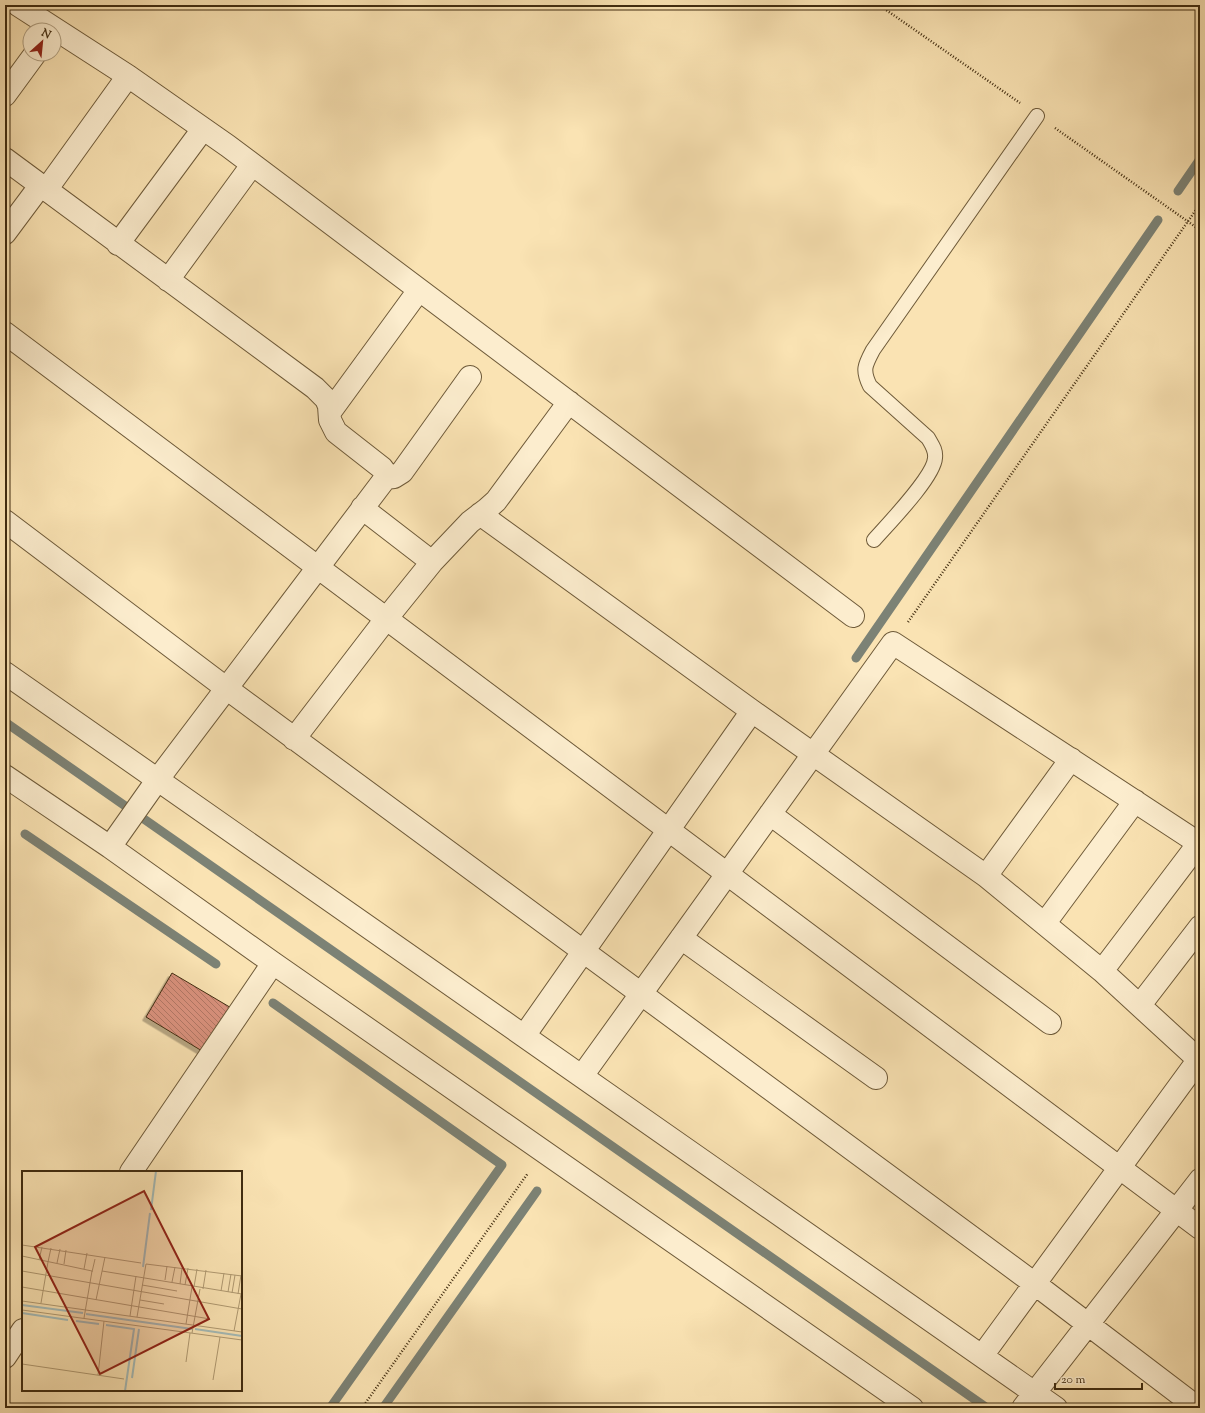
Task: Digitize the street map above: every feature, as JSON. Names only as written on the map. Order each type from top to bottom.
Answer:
[{"type":"street","points":[[18,5],[43,22]]},
{"type":"street","points":[[62,35],[128,76],[252,165],[853,616]]},
{"type":"street","points":[[5,95],[29,62]]},
{"type":"street","points":[[5,234],[43,188],[128,76]]},
{"type":"street","points":[[118,244],[203,129]]},
{"type":"street","points":[[5,159],[118,244],[315,388],[326,399],[330,412],[330,420],[336,432],[382,468],[385,472],[385,478],[158,779],[110,847]]},
{"type":"street","points":[[168,280],[252,165]]},
{"type":"street","points":[[330,412],[420,290]]},
{"type":"street","points":[[5,334],[1200,1228]]},
{"type":"street","points":[[385,478],[394,477],[402,472],[470,377]]},
{"type":"street","points":[[294,739],[386,619],[432,562],[470,522],[496,501],[569,402]]},
{"type":"street","points":[[362,508],[432,562]]},
{"type":"street","points":[[480,514],[752,711],[986,876],[1102,971],[1199,1060],[982,1356]]},
{"type":"street","points":[[5,521],[294,739],[1035,1284],[1198,1408]]},
{"type":"street","points":[[582,1076],[893,643],[1199,844],[1102,971]]},
{"type":"street","points":[[5,673],[982,1356],[1029,1400],[1056,1408]]},
{"type":"street","points":[[524,1036],[752,711]]},
{"type":"street","points":[[986,876],[1071,759]]},
{"type":"street","points":[[5,776],[110,847],[273,963],[912,1408]]},
{"type":"street","points":[[1045,923],[1135,801]]},
{"type":"street","points":[[770,814],[1050,1023]]},
{"type":"street","points":[[1140,1005],[1200,927]]},
{"type":"street","points":[[681,938],[876,1078]]},
{"type":"street","points":[[132,1171],[273,963]]},
{"type":"street","points":[[1029,1400],[1200,1180]]},
{"type":"street","points":[[5,1357],[22,1332]]},
{"type":"lane","points":[[874,540],[925,481],[932,469],[935,459],[934,449],[928,438],[870,386],[864,370],[867,362],[873,350],[1037,116]]},
{"type":"path","points":[[893,643],[1200,204]]},
{"type":"path","points":[[362,1408],[544,1152]]},
{"type":"building","points":[[172,973],[233,1009],[207,1054],[146,1017]]},
{"type":"waterway","points":[[1178,191],[1200,159]]},
{"type":"waterway","points":[[856,658],[1158,220]]},
{"type":"waterway","points":[[5,722],[987,1408]]},
{"type":"waterway","points":[[25,834],[216,964]]},
{"type":"waterway","points":[[273,1003],[502,1165],[330,1408]]},
{"type":"waterway","points":[[383,1408],[537,1191]]}]
